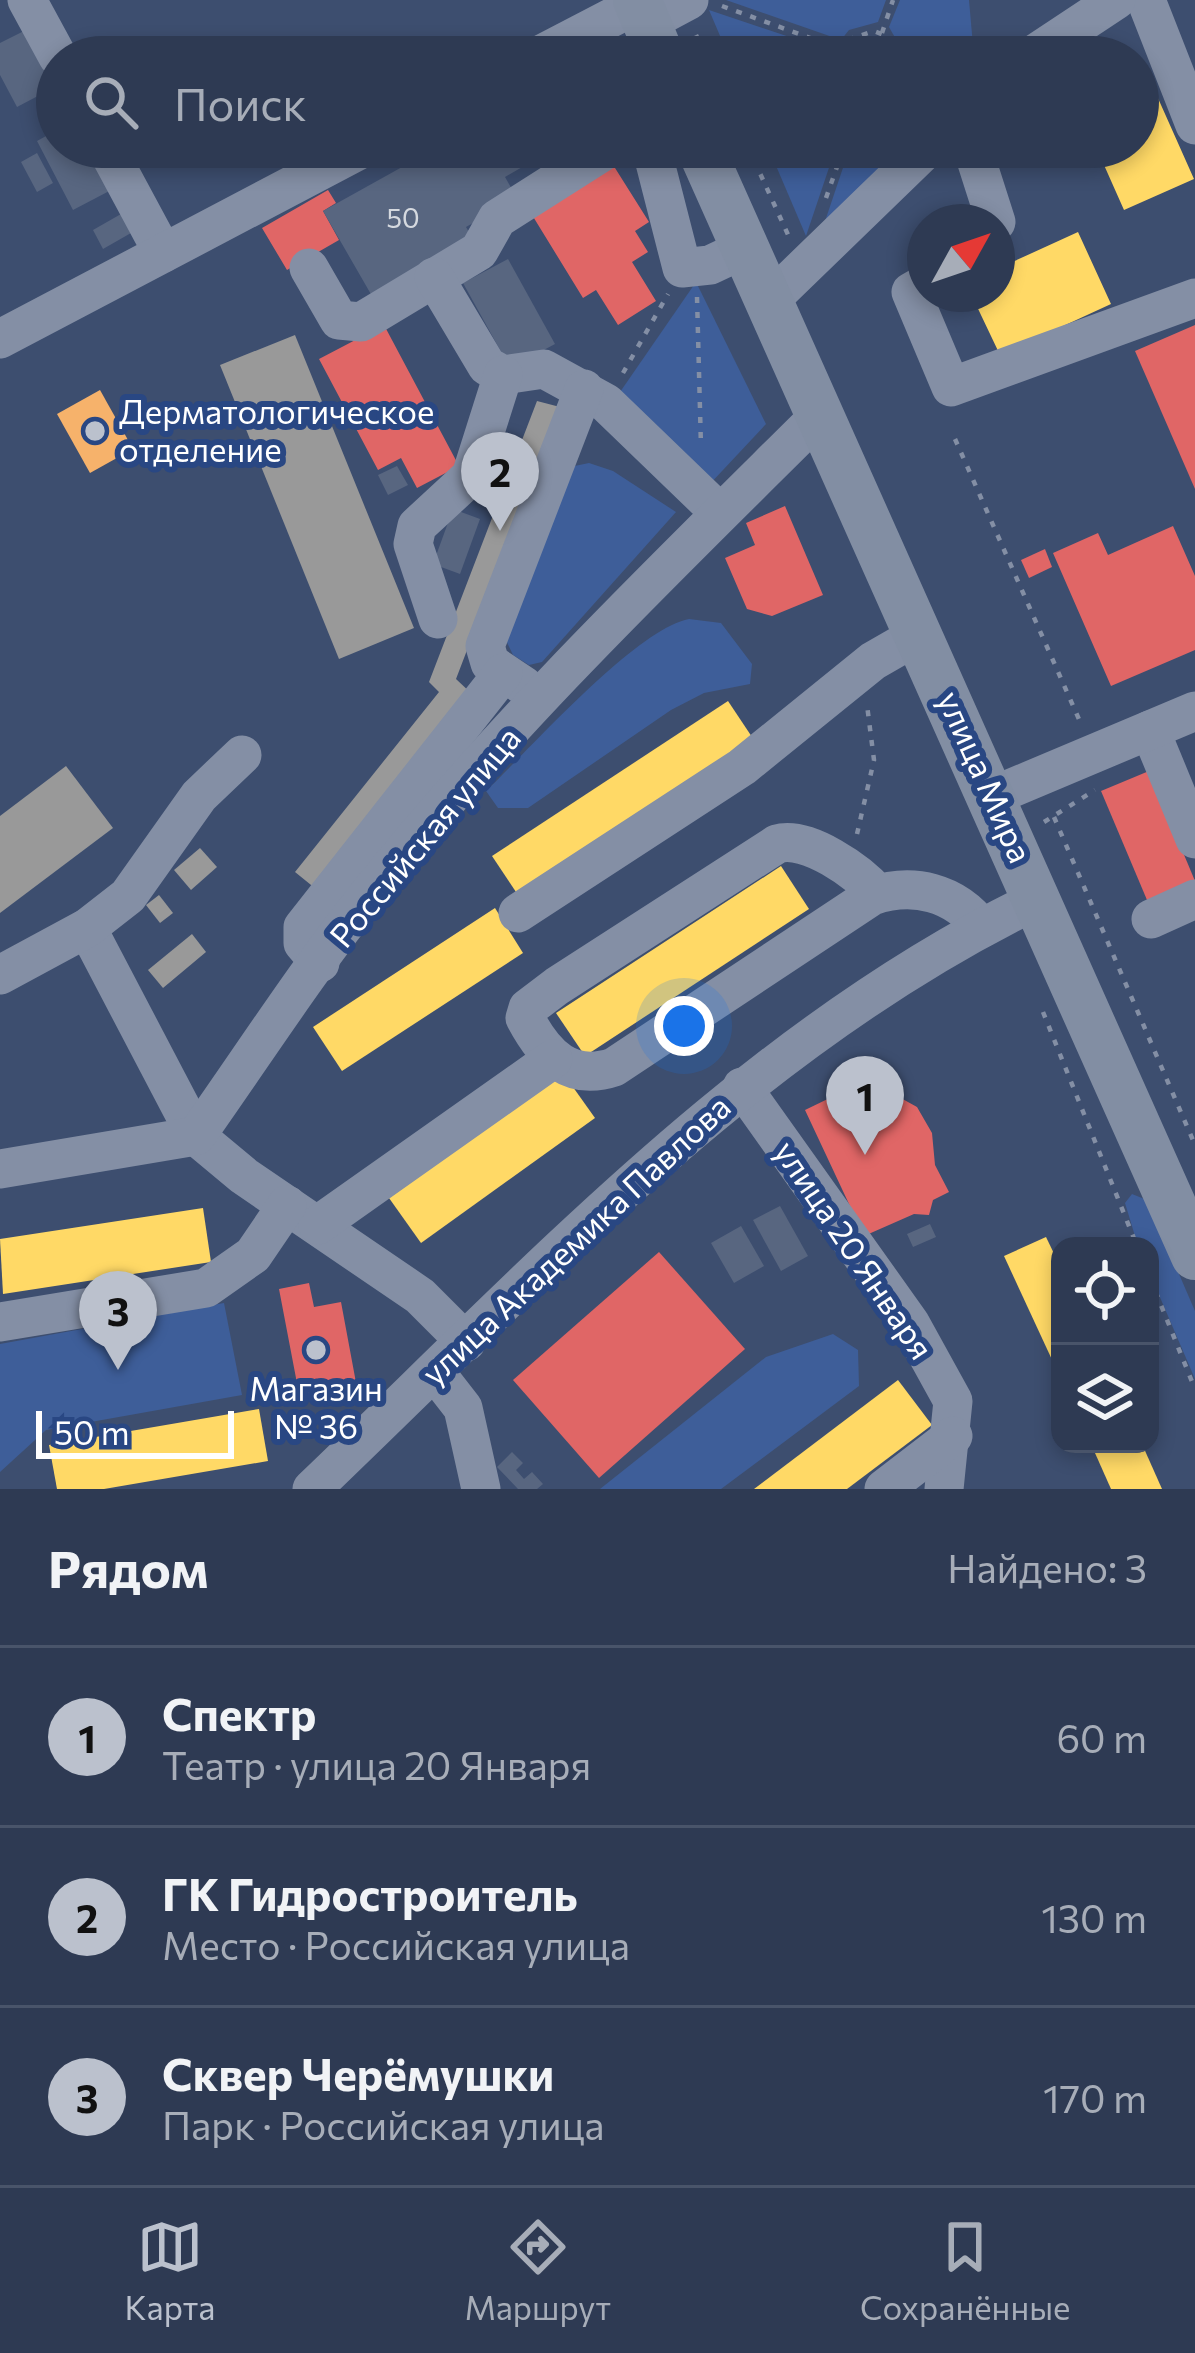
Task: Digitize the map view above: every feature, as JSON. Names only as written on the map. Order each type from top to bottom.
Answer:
[{"type":"main road","name":"улица Мира","points":[[709,168],[1195,1256]]},
{"type":"street","points":[[27,0],[47,36]]},
{"type":"street","points":[[600,36],[689,0]]},
{"type":"street","points":[[1061,36],[1115,0]]},
{"type":"street","points":[[1146,0],[1195,125]]},
{"type":"street","points":[[117,168],[163,253]]},
{"type":"street","points":[[8,334],[325,168]]},
{"type":"street","points":[[309,268],[330,309],[350,325],[479,250],[497,219],[577,168]]},
{"type":"street","points":[[658,168],[689,268],[745,249]]},
{"type":"street","points":[[768,302],[906,168]]},
{"type":"street","points":[[979,168],[990,204]]},
{"type":"street","points":[[434,277],[475,354],[502,375],[544,369],[595,396],[710,502]]},
{"type":"street","points":[[919,312],[951,387],[1195,298]]},
{"type":"street","points":[[438,619],[414,537],[423,518],[470,476],[502,375]]},
{"type":"street","points":[[544,698],[490,663],[485,646],[595,396]]},
{"type":"street","name":"Российская улица","points":[[196,1136],[396,861],[544,698],[710,502],[818,417]]},
{"type":"street","points":[[518,913],[742,767],[862,670],[920,634]]},
{"type":"street","points":[[320,963],[303,944],[303,927],[502,673]]},
{"type":"street","points":[[993,796],[1195,711]]},
{"type":"street","points":[[1150,730],[1195,838]]},
{"type":"street","points":[[0,975],[87,928],[143,880],[186,813],[242,755]]},
{"type":"street","points":[[878,894],[801,843],[777,844],[557,986],[528,1008],[525,1018],[553,1060],[593,1074],[614,1066],[878,894],[914,889],[937,894],[964,908],[982,928]]},
{"type":"street","name":"улица Академика Павлова","points":[[312,1489],[689,1129],[897,974],[1039,898]]},
{"type":"street","points":[[1151,919],[1195,899]]},
{"type":"street","points":[[87,928],[196,1136],[420,1296],[466,1342]]},
{"type":"street","points":[[0,1322],[206,1288],[302,1215],[553,1060]]},
{"type":"street","name":"улица 20 Января","points":[[742,1087],[910,1323],[952,1401],[953,1436],[944,1489]]},
{"type":"street","points":[[0,1168],[196,1136]]},
{"type":"street","points":[[435,1372],[463,1408],[482,1489]]},
{"type":"street","points":[[884,1489],[953,1436]]},
{"type":"path","points":[[706,0],[799,36]]},
{"type":"path","points":[[882,33],[892,0]]},
{"type":"path","points":[[858,36],[886,36]]},
{"type":"path","points":[[758,168],[802,266]]},
{"type":"path","points":[[595,396],[689,268]]},
{"type":"path","points":[[689,268],[710,502]]},
{"type":"path","points":[[955,439],[1094,753]]},
{"type":"path","points":[[838,864],[862,825],[874,760],[862,670]]},
{"type":"path","points":[[1054,818],[1195,1145]]},
{"type":"path","points":[[1036,997],[1133,1237]]},
{"type":"path","points":[[1159,1300],[1195,1389]]},
{"type":"shaded area","points":[[726,0],[886,0],[878,22],[849,30],[844,36],[830,36]]},
{"type":"shaded area","points":[[900,0],[969,0],[972,36],[894,36],[889,27]]},
{"type":"shaded area","points":[[709,10],[786,36],[720,36]]},
{"type":"shaded area","points":[[777,168],[829,168],[806,236]]},
{"type":"shaded area","points":[[843,168],[895,168],[819,239]]},
{"type":"shaded area","points":[[696,282],[766,424],[708,486],[618,395]]},
{"type":"shaded area","points":[[589,463],[613,471],[676,512],[542,662],[529,665],[513,655],[504,636],[565,468]]},
{"type":"shaded area","points":[[689,619],[721,623],[752,664],[750,684],[704,693],[671,710],[528,808],[498,808],[486,791],[555,721],[641,644]]},
{"type":"shaded area","points":[[1132,1194],[1147,1200],[1195,1311],[1195,1379],[1159,1295],[1159,1237],[1135,1237],[1125,1203]]},
{"type":"shaded area","points":[[224,1303],[242,1395],[46,1430],[0,1472],[0,1344]]},
{"type":"shaded area","points":[[833,1334],[858,1350],[859,1386],[721,1489],[600,1489],[766,1357]]},
{"type":"building: Жильё","points":[[1159,100],[1194,179],[1124,210],[1105,168],[1159,168]]},
{"type":"building: Жильё","points":[[1078,232],[1111,304],[1000,355],[980,312],[1015,312],[1015,261]]},
{"type":"building: Жильё","points":[[728,701],[756,743],[520,898],[492,856]]},
{"type":"building: Жильё","points":[[781,866],[809,909],[585,1056],[556,1013]]},
{"type":"building: Жильё","points":[[495,908],[523,953],[342,1071],[313,1027]]},
{"type":"building: Жильё","points":[[563,1073],[595,1118],[421,1243],[389,1198]]},
{"type":"building: Жильё","points":[[203,1208],[211,1262],[3,1294],[0,1239]]},
{"type":"building: Жильё","points":[[1046,1237],[1051,1247],[1051,1358],[1004,1256]]},
{"type":"building: Жильё","points":[[898,1380],[932,1425],[847,1489],[754,1489]]},
{"type":"building: Жильё","points":[[259,1409],[268,1461],[104,1489],[57,1489],[49,1445]]},
{"type":"building: Жильё","points":[[1095,1453],[1146,1453],[1162,1489],[1111,1489]]},
{"type":"building: Торговля","points":[[597,168],[615,168],[649,222],[635,231],[648,252],[632,262],[656,301],[618,325],[596,290],[583,298],[529,210]]},
{"type":"building: Торговля","points":[[328,190],[336,203],[323,211],[339,240],[287,270],[262,228]]},
{"type":"building: Торговля","points":[[384,325],[459,466],[417,488],[401,458],[378,470],[319,359]]},
{"type":"building: Торговля","points":[[1195,325],[1195,489],[1135,351]]},
{"type":"building: Торговля","points":[[785,506],[823,595],[772,616],[747,609],[725,558],[755,545],[746,523]]},
{"type":"building: Торговля","points":[[1173,526],[1195,576],[1195,650],[1111,686],[1053,553],[1098,533],[1108,555]]},
{"type":"building: Торговля","points":[[1045,549],[1052,567],[1029,578],[1021,560]]},
{"type":"building: Торговля","points":[[1149,771],[1195,881],[1147,900],[1101,791]]},
{"type":"building: Торговля","points":[[858,1068],[871,1074],[886,1068],[899,1097],[917,1107],[932,1133],[935,1165],[949,1192],[933,1200],[929,1215],[914,1214],[864,1236],[805,1110],[838,1094]]},
{"type":"building: Торговля","points":[[659,1252],[745,1349],[599,1478],[513,1380]]},
{"type":"building: Торговля","points":[[309,1283],[314,1307],[341,1302],[357,1388],[300,1399],[279,1289]]},
{"type":"building: Медицина","name":"Дерматологическое отделение","points":[[100,390],[133,449],[90,473],[57,414]]},
{"type":"building: Промзона","points":[[295,335],[414,628],[339,659],[220,365]]},
{"type":"building: Промзона","points":[[537,401],[560,407],[456,679],[473,695],[316,889],[295,872],[439,692],[429,682]]},
{"type":"building: Промзона","points":[[66,766],[113,828],[0,913],[0,816]]},
{"type":"building: Промзона","points":[[200,848],[217,867],[191,890],[174,870]]},
{"type":"building: Промзона","points":[[159,895],[173,913],[160,923],[146,905]]},
{"type":"building: Промзона","points":[[192,934],[206,952],[163,988],[148,970]]},
{"type":"building: Прочее","points":[[24,31],[36,55],[36,97],[17,107],[0,75],[0,43]]},
{"type":"building: Прочее","points":[[36,154],[36,168],[45,168],[53,183],[37,192],[21,162]]},
{"type":"building: Прочее","points":[[51,168],[104,168],[115,188],[73,210]]},
{"type":"building: Прочее","points":[[400,168],[521,168],[505,177],[517,198],[466,227],[473,239],[372,296],[323,211]]},
{"type":"building: Прочее","points":[[121,214],[131,233],[103,249],[93,230]]},
{"type":"building: Прочее","points":[[508,259],[555,344],[510,368],[463,283]]},
{"type":"building: Прочее","points":[[397,466],[408,485],[388,495],[378,475]]},
{"type":"building: Прочее","points":[[453,509],[480,519],[460,574],[433,564]]},
{"type":"building: Прочее","points":[[780,1206],[808,1256],[781,1271],[753,1220]]},
{"type":"building: Прочее","points":[[930,1224],[936,1237],[913,1247],[907,1234]]},
{"type":"building: Прочее","points":[[741,1226],[764,1266],[734,1283],[711,1243]]},
{"type":"building: Прочее","points":[[512,1452],[523,1463],[516,1470],[524,1479],[532,1472],[543,1484],[537,1489],[518,1489],[497,1467]]},
{"type":"place","name":"Дерматологическое отделение","points":[[95,431]]},
{"type":"place","name":"ГК Гидростроитель","points":[[500,531]]},
{"type":"place","name":"Спектр","points":[[865,1155]]},
{"type":"place","name":"Магазин № 36","points":[[316,1350]]},
{"type":"place","name":"Сквер Черёмушки","points":[[118,1370]]}]
